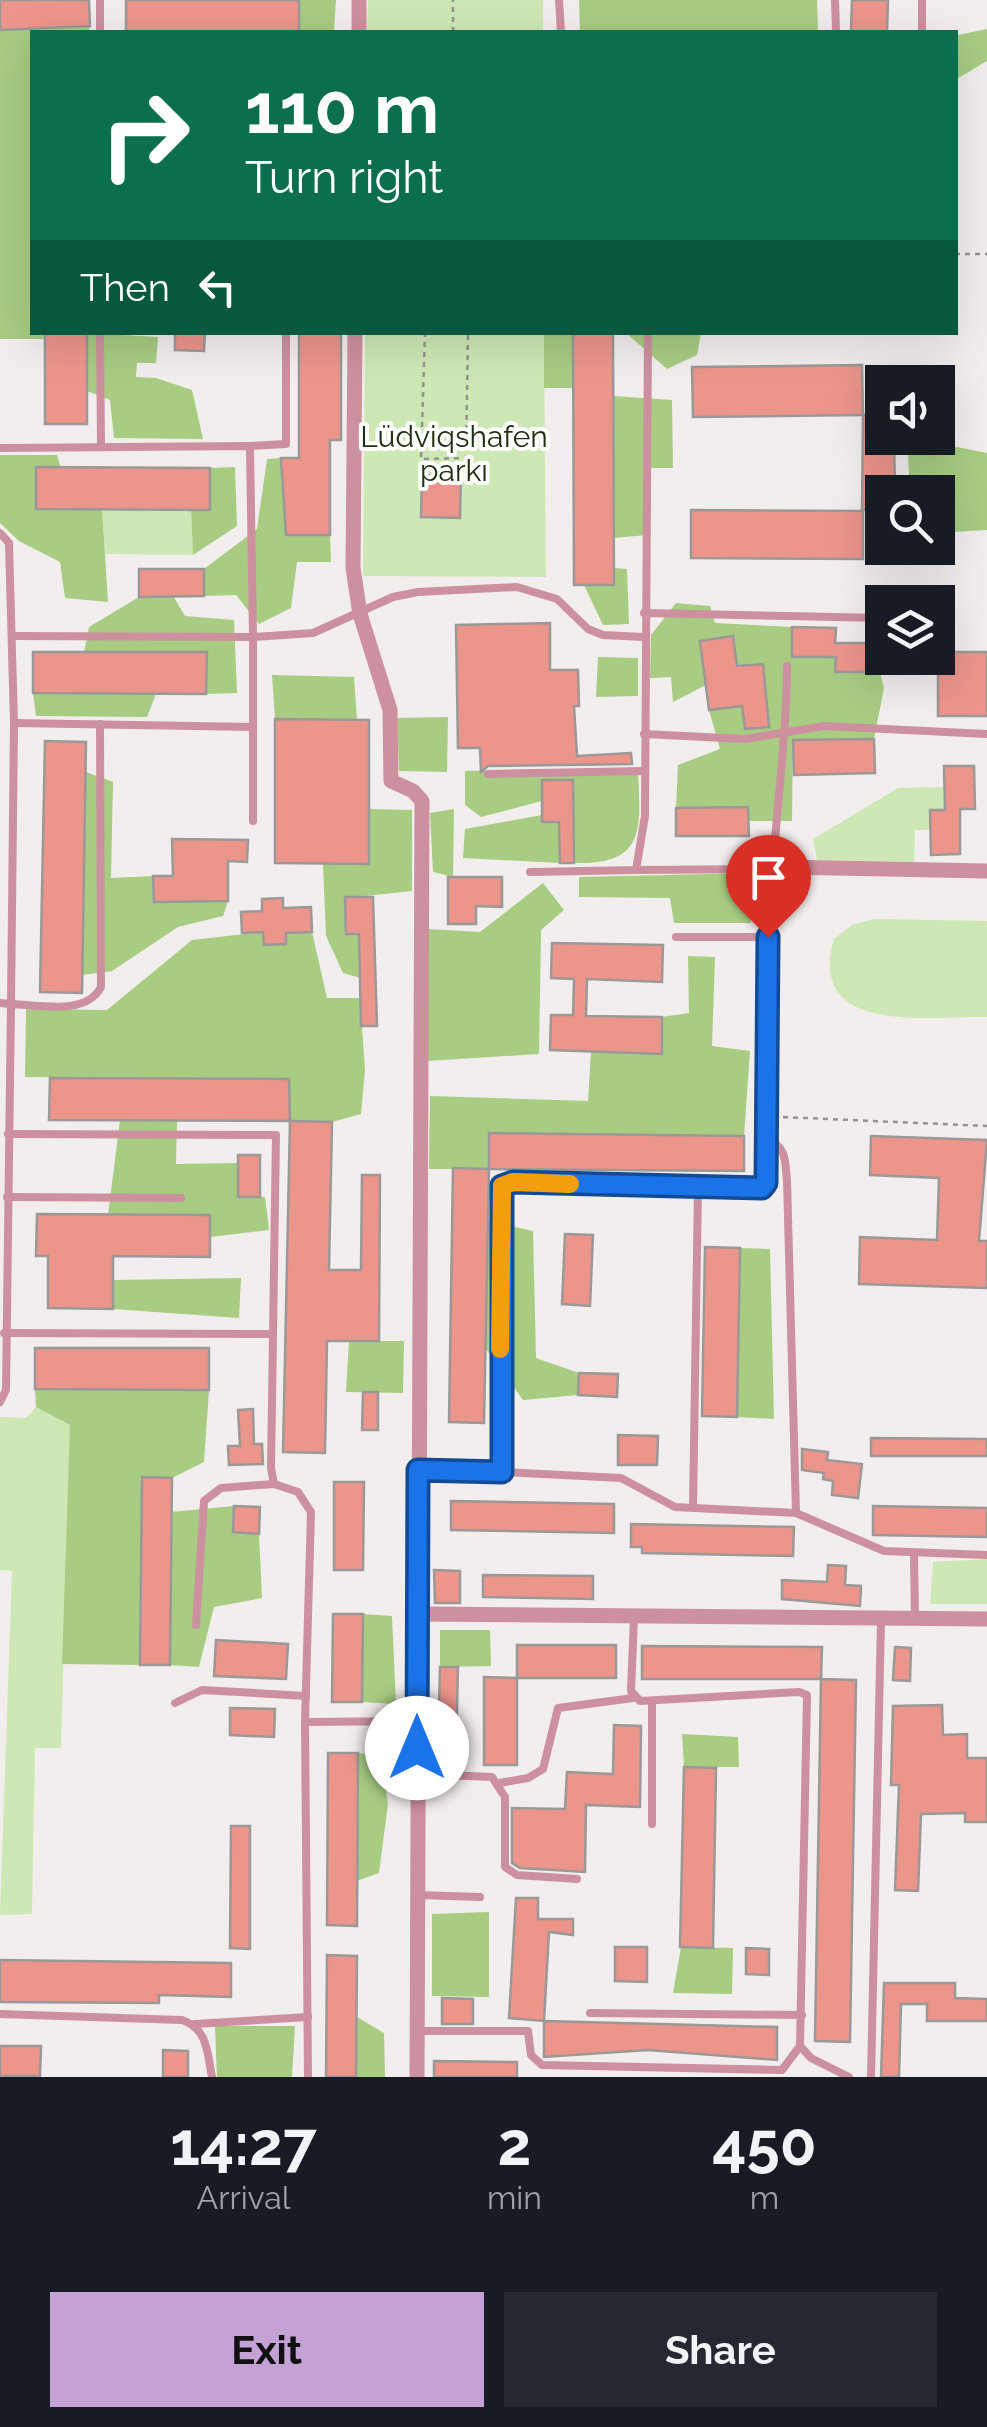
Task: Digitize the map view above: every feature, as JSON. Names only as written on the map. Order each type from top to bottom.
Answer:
[{"type":"street","points":[[359,30],[360,0]]},
{"type":"street","points":[[355,335],[352,568],[360,614],[390,710],[391,781],[422,800],[417,2077]]},
{"type":"street","points":[[418,1470],[502,1472],[502,1186],[513,1182],[762,1188],[766,1183],[768,878],[773,869],[987,871]]},
{"type":"street","points":[[418,1614],[987,1619]]},
{"type":"lane","points":[[100,0],[100,30]]},
{"type":"lane","points":[[560,0],[560,30]]},
{"type":"lane","points":[[835,0],[836,30]]},
{"type":"lane","points":[[922,0],[922,30]]},
{"type":"lane","points":[[100,335],[101,447]]},
{"type":"lane","points":[[0,448],[286,444],[286,335]]},
{"type":"lane","points":[[636,870],[645,816],[648,335]]},
{"type":"lane","points":[[250,446],[253,821]]},
{"type":"lane","points":[[0,533],[10,543],[14,723],[6,1390],[0,1402]]},
{"type":"lane","points":[[12,636],[253,637],[313,633],[393,597],[517,587],[557,599],[588,630],[603,636],[644,636]]},
{"type":"lane","points":[[644,613],[865,618]]},
{"type":"lane","points":[[530,872],[773,869],[778,782],[787,731],[786,666]]},
{"type":"lane","points":[[14,723],[253,727]]},
{"type":"lane","points":[[0,1004],[74,1006],[88,1003],[101,986],[100,724]]},
{"type":"lane","points":[[644,734],[725,740],[824,726],[987,734]]},
{"type":"lane","points":[[488,774],[644,770]]},
{"type":"lane","points":[[676,937],[768,937]]},
{"type":"lane","points":[[8,1134],[276,1135],[274,1484]]},
{"type":"lane","points":[[766,1140],[776,1142],[784,1152],[787,1180],[796,1513]]},
{"type":"lane","points":[[694,1508],[698,1188]]},
{"type":"lane","points":[[7,1197],[181,1198]]},
{"type":"lane","points":[[4,1333],[273,1334]]},
{"type":"lane","points":[[502,1472],[621,1478],[666,1504],[796,1513],[818,1520],[862,1544],[914,1555],[987,1555]]},
{"type":"lane","points":[[196,1625],[204,1501],[221,1488],[274,1484],[298,1492],[310,1512],[306,1696],[308,2077]]},
{"type":"lane","points":[[914,1555],[915,1619]]},
{"type":"lane","points":[[634,1618],[634,1698]]},
{"type":"lane","points":[[871,2077],[881,1620]]},
{"type":"lane","points":[[175,1703],[202,1690],[306,1696]]},
{"type":"lane","points":[[417,2031],[528,2031],[531,2055],[542,2065],[624,2072],[782,2070],[800,2046],[807,1696],[799,1692],[634,1698],[558,1708],[543,1769],[528,1778],[500,1784]]},
{"type":"lane","points":[[652,1700],[652,1824]]},
{"type":"lane","points":[[306,1722],[417,1722]]},
{"type":"lane","points":[[417,1774],[488,1776],[500,1784],[505,1797],[505,1867],[517,1875],[577,1879]]},
{"type":"lane","points":[[417,1896],[480,1898]]},
{"type":"lane","points":[[590,2013],[802,2015]]},
{"type":"lane","points":[[0,2014],[89,2014],[195,2024],[308,2017]]},
{"type":"lane","points":[[195,2024],[204,2036],[212,2077]]},
{"type":"lane","points":[[800,2046],[812,2058],[849,2077]]},
{"type":"path","points":[[453,0],[453,30]]},
{"type":"path","points":[[958,254],[987,254]]},
{"type":"path","points":[[425,335],[421,460],[466,458],[468,335]]},
{"type":"path","points":[[766,1116],[987,1126]]},
{"type":"green space","points":[[299,0],[336,0],[334,30],[299,30]]},
{"type":"green space","points":[[368,0],[543,0],[543,30],[367,30]]},
{"type":"green space","points":[[579,0],[817,0],[818,30],[580,30]]},
{"type":"green space","points":[[90,26],[89,30],[30,30],[30,335],[45,335],[45,339],[0,339],[0,30]]},
{"type":"green space","points":[[987,29],[987,61],[958,78],[958,35]]},
{"type":"green space","points":[[87,335],[158,337],[156,363],[137,363],[136,377],[156,378],[192,390],[203,439],[114,438],[110,400],[87,391]]},
{"type":"green space","name":"Lüdviqshafen parkı","points":[[365,335],[544,335],[546,577],[363,576]]},
{"type":"green space","points":[[544,335],[573,335],[573,388],[544,388]]},
{"type":"green space","points":[[628,335],[701,335],[697,355],[667,369]]},
{"type":"green space","points":[[613,396],[672,400],[673,468],[649,468],[647,535],[614,538]]},
{"type":"green space","points":[[955,447],[987,453],[987,530],[955,532],[955,475],[909,475],[908,455],[955,455]]},
{"type":"green space","points":[[0,455],[57,455],[61,468],[36,468],[37,509],[102,509],[108,602],[65,598],[60,562],[19,541],[0,523]]},
{"type":"green space","points":[[281,458],[281,484],[305,484],[286,494],[286,535],[330,535],[331,562],[297,562],[291,608],[259,624],[236,595],[204,596],[204,569],[257,529],[267,459]]},
{"type":"green space","points":[[235,467],[237,526],[193,555],[191,510],[210,468]]},
{"type":"green space","points":[[102,509],[191,510],[193,555],[105,554]]},
{"type":"green space","points":[[614,568],[627,569],[629,624],[603,625],[584,585],[614,585]]},
{"type":"green space","points":[[173,596],[185,616],[234,620],[237,693],[206,694],[206,652],[84,652],[89,627],[139,597]]},
{"type":"green space","points":[[676,603],[710,606],[715,623],[792,627],[792,657],[835,657],[836,672],[881,675],[884,688],[874,739],[793,740],[792,821],[749,821],[748,807],[676,808],[678,765],[720,749],[709,710],[742,706],[745,729],[769,727],[737,666],[732,636],[700,641],[706,685],[673,702],[671,677],[650,678],[651,635]]},
{"type":"green space","points":[[598,657],[638,658],[638,696],[596,697]]},
{"type":"green space","points":[[272,675],[354,677],[357,720],[275,719]]},
{"type":"green space","points":[[33,693],[156,694],[147,717],[36,716]]},
{"type":"green space","points":[[448,717],[447,772],[399,771],[397,718]]},
{"type":"green space","points":[[638,768],[639,808],[634,838],[616,857],[598,862],[574,863],[573,788],[542,789],[542,801],[481,817],[465,805],[465,771]]},
{"type":"green space","points":[[86,772],[113,782],[111,878],[153,876],[154,902],[228,901],[223,916],[178,927],[112,971],[82,975]]},
{"type":"green space","points":[[944,787],[945,810],[931,810],[931,830],[915,830],[914,862],[817,860],[813,839],[898,788]]},
{"type":"green space","points":[[369,809],[412,810],[412,891],[345,898],[346,934],[374,935],[374,944],[359,945],[360,978],[343,973],[326,936],[323,864],[368,864]]},
{"type":"green space","points":[[454,809],[453,877],[433,872],[430,813]]},
{"type":"green space","points":[[542,815],[543,822],[559,822],[560,863],[463,858],[465,829]]},
{"type":"green space","points":[[751,873],[751,923],[674,923],[670,898],[579,897],[579,877]]},
{"type":"green space","points":[[543,883],[564,910],[541,930],[539,1054],[428,1061],[427,929],[480,932]]},
{"type":"green space","points":[[874,919],[987,921],[987,1017],[878,1014],[855,1006],[838,992],[830,970],[834,939],[852,925]]},
{"type":"green space","points":[[263,932],[264,945],[286,944],[286,933],[312,932],[327,998],[360,998],[365,1070],[361,1114],[332,1122],[290,1121],[289,1079],[25,1077],[26,1009],[107,1010],[192,940]]},
{"type":"green space","points":[[688,956],[715,957],[712,1046],[750,1051],[744,1136],[490,1133],[489,1169],[429,1169],[430,1096],[588,1101],[591,1052],[661,1054],[662,1017],[689,1013]]},
{"type":"green space","points":[[120,1120],[177,1121],[176,1164],[238,1163],[238,1196],[265,1197],[269,1230],[210,1237],[210,1215],[108,1215]]},
{"type":"green space","points":[[488,1221],[533,1231],[536,1358],[579,1373],[578,1395],[523,1400],[486,1349]]},
{"type":"green space","points":[[740,1248],[770,1249],[774,1419],[737,1417]]},
{"type":"green space","points":[[241,1278],[239,1318],[113,1309],[113,1280]]},
{"type":"green space","points":[[349,1341],[404,1341],[403,1393],[346,1392]]},
{"type":"green space","points":[[35,1389],[209,1390],[204,1462],[172,1478],[142,1478],[140,1665],[62,1664],[70,1425],[36,1407]]},
{"type":"green space","points":[[36,1407],[70,1425],[61,1748],[35,1748],[32,1914],[0,1915],[12,1571],[0,1570],[0,1417],[26,1418]]},
{"type":"green space","points":[[234,1506],[233,1532],[259,1534],[262,1598],[214,1607],[199,1667],[170,1665],[171,1512]]},
{"type":"green space","points":[[987,1559],[987,1604],[930,1604],[933,1562]]},
{"type":"green space","points":[[363,1614],[392,1616],[396,1704],[362,1702]]},
{"type":"green space","points":[[440,1630],[490,1630],[491,1666],[440,1667]]},
{"type":"green space","points":[[682,1734],[738,1737],[739,1767],[684,1767]]},
{"type":"green space","points":[[358,1753],[381,1756],[388,1804],[379,1873],[357,1881]]},
{"type":"green space","points":[[489,1912],[489,1997],[432,1996],[432,1914]]},
{"type":"green space","points":[[681,1947],[733,1948],[732,1994],[673,1993]]},
{"type":"green space","points":[[357,2017],[384,2033],[385,2077],[356,2077]]},
{"type":"green space","points":[[215,2026],[295,2026],[292,2077],[217,2077]]},
{"type":"building","points":[[0,0],[89,0],[90,26],[0,30]]},
{"type":"building","points":[[126,0],[299,0],[299,30],[126,30]]},
{"type":"building","points":[[852,0],[888,0],[887,30],[851,30]]},
{"type":"building","points":[[45,335],[87,335],[87,424],[45,424]]},
{"type":"building","points":[[175,335],[205,335],[204,351],[175,350]]},
{"type":"building","points":[[299,335],[341,335],[341,440],[330,440],[330,535],[286,535],[281,458],[299,458]]},
{"type":"building","points":[[573,335],[613,335],[614,585],[574,585]]},
{"type":"building","points":[[862,365],[863,415],[693,417],[692,367]]},
{"type":"building","points":[[863,415],[865,455],[894,455],[895,475],[865,475],[865,510],[862,510]]},
{"type":"building","points":[[36,467],[210,468],[210,510],[36,509]]},
{"type":"building","points":[[422,475],[461,476],[460,518],[421,517]]},
{"type":"building","points":[[691,510],[863,511],[863,559],[691,558]]},
{"type":"building","points":[[139,569],[204,569],[204,596],[139,597]]},
{"type":"building","points":[[550,623],[550,670],[578,670],[579,706],[574,706],[577,756],[631,753],[632,764],[488,766],[481,772],[480,748],[458,748],[456,625]]},
{"type":"building","points":[[792,627],[836,628],[835,643],[865,643],[865,672],[835,672],[836,657],[792,657]]},
{"type":"building","points":[[733,636],[737,666],[763,664],[769,727],[745,729],[742,706],[709,710],[700,641]]},
{"type":"building","points":[[33,652],[207,652],[206,694],[33,693]]},
{"type":"building","points":[[955,652],[987,652],[987,716],[938,716],[938,675],[955,675]]},
{"type":"building","points":[[275,719],[369,720],[369,864],[275,863]]},
{"type":"building","points":[[874,739],[875,773],[794,775],[793,740]]},
{"type":"building","points":[[45,741],[86,742],[82,993],[40,992]]},
{"type":"building","points":[[944,766],[974,766],[975,809],[960,809],[960,854],[931,855],[930,810],[945,810]]},
{"type":"building","points":[[542,780],[573,780],[574,863],[560,863],[559,822],[542,822]]},
{"type":"building","points":[[748,807],[749,836],[676,836],[676,808]]},
{"type":"building","points":[[172,839],[248,840],[247,862],[228,861],[228,901],[154,902],[153,876],[173,876]]},
{"type":"building","points":[[448,877],[502,877],[502,907],[476,906],[476,924],[448,924]]},
{"type":"building","points":[[345,897],[373,897],[377,1026],[361,1026],[359,934],[346,934]]},
{"type":"building","points":[[283,898],[283,908],[311,907],[312,932],[286,933],[286,944],[264,945],[263,932],[242,933],[241,912],[262,911],[262,899]]},
{"type":"building","points":[[552,943],[663,945],[662,982],[587,979],[586,1016],[662,1017],[662,1054],[550,1050],[551,1015],[573,1015],[574,979],[551,978]]},
{"type":"building","points":[[50,1078],[289,1079],[290,1121],[49,1120]]},
{"type":"building","points":[[290,1121],[332,1122],[329,1270],[361,1270],[362,1175],[380,1175],[379,1341],[327,1341],[325,1453],[283,1452]]},
{"type":"building","points":[[489,1133],[744,1136],[744,1171],[489,1169]]},
{"type":"building","points":[[871,1136],[987,1140],[979,1241],[987,1241],[987,1288],[859,1284],[860,1237],[937,1240],[939,1178],[870,1175]]},
{"type":"building","points":[[238,1155],[260,1155],[260,1197],[238,1197]]},
{"type":"building","points":[[453,1168],[489,1169],[484,1423],[449,1422]]},
{"type":"building","points":[[37,1214],[210,1215],[210,1257],[113,1256],[113,1309],[48,1308],[48,1256],[36,1256]]},
{"type":"building","points":[[565,1234],[593,1235],[590,1306],[562,1304]]},
{"type":"building","points":[[705,1247],[740,1248],[737,1417],[702,1416]]},
{"type":"building","points":[[35,1348],[209,1348],[209,1390],[35,1389]]},
{"type":"building","points":[[579,1373],[618,1374],[617,1397],[578,1395]]},
{"type":"building","points":[[363,1392],[378,1392],[378,1430],[362,1430]]},
{"type":"building","points":[[253,1409],[254,1444],[262,1444],[263,1464],[229,1465],[228,1446],[240,1446],[238,1410]]},
{"type":"building","points":[[618,1435],[658,1436],[657,1465],[618,1465]]},
{"type":"building","points":[[871,1438],[987,1439],[987,1456],[871,1456]]},
{"type":"building","points":[[802,1449],[828,1452],[827,1460],[862,1464],[858,1498],[832,1495],[833,1481],[823,1479],[824,1473],[802,1470]]},
{"type":"building","points":[[142,1477],[172,1478],[170,1665],[140,1665]]},
{"type":"building","points":[[334,1482],[364,1482],[363,1570],[334,1570]]},
{"type":"building","points":[[451,1501],[614,1504],[614,1533],[451,1530]]},
{"type":"building","points":[[234,1506],[260,1507],[259,1534],[233,1532]]},
{"type":"building","points":[[873,1506],[987,1508],[987,1537],[873,1535]]},
{"type":"building","points":[[631,1524],[794,1527],[793,1556],[642,1553],[642,1547],[631,1547]]},
{"type":"building","points":[[828,1565],[846,1566],[845,1585],[861,1586],[860,1606],[782,1599],[782,1580],[827,1582]]},
{"type":"building","points":[[434,1570],[460,1571],[460,1603],[435,1603]]},
{"type":"building","points":[[483,1575],[593,1576],[593,1599],[483,1597]]},
{"type":"building","points":[[333,1614],[363,1614],[362,1702],[332,1702]]},
{"type":"building","points":[[216,1640],[288,1644],[286,1679],[214,1676]]},
{"type":"building","points":[[517,1645],[616,1645],[616,1678],[517,1678]]},
{"type":"building","points":[[642,1646],[822,1647],[821,1679],[642,1679]]},
{"type":"building","points":[[895,1647],[911,1648],[910,1681],[893,1680]]},
{"type":"building","points":[[440,1667],[458,1667],[456,1747],[438,1746]]},
{"type":"building","points":[[484,1677],[517,1678],[517,1765],[484,1765]]},
{"type":"building","points":[[821,1679],[856,1680],[850,2042],[815,2041]]},
{"type":"building","points":[[942,1705],[943,1735],[967,1734],[967,1758],[987,1758],[987,1822],[965,1822],[965,1813],[921,1814],[918,1891],[895,1890],[899,1785],[891,1785],[893,1706]]},
{"type":"building","points":[[230,1708],[275,1709],[274,1737],[230,1735]]},
{"type":"building","points":[[614,1725],[641,1726],[640,1807],[586,1805],[585,1872],[520,1868],[512,1863],[512,1808],[565,1809],[567,1772],[613,1774]]},
{"type":"building","points":[[328,1753],[358,1753],[357,1926],[327,1925]]},
{"type":"building","points":[[684,1767],[716,1768],[713,1948],[680,1947]]},
{"type":"building","points":[[231,1826],[250,1826],[250,1949],[230,1948]]},
{"type":"building","points":[[516,1898],[538,1898],[538,1919],[573,1919],[573,1935],[549,1932],[544,2021],[509,2018]]},
{"type":"building","points":[[615,1947],[647,1947],[647,1982],[615,1981]]},
{"type":"building","points":[[746,1948],[769,1949],[769,1975],[746,1974]]},
{"type":"building","points":[[327,1955],[357,1956],[356,2077],[326,2077]]},
{"type":"building","points":[[0,1960],[231,1963],[231,1997],[159,1995],[159,2003],[0,2002]]},
{"type":"building","points":[[884,1983],[955,1983],[955,1998],[987,1999],[987,2021],[927,2021],[927,2004],[901,2004],[899,2077],[881,2077]]},
{"type":"building","points":[[442,1998],[473,1999],[473,2024],[442,2024]]},
{"type":"building","points":[[544,2021],[777,2027],[777,2060],[648,2050],[544,2057]]},
{"type":"building","points":[[0,2046],[41,2046],[40,2076],[0,2076]]},
{"type":"building","points":[[163,2050],[188,2051],[188,2077],[163,2077]]},
{"type":"building","points":[[434,2061],[517,2062],[517,2077],[434,2077]]},
{"type":"slow traffic","points":[[500,1349],[498,1198],[502,1186],[513,1182],[570,1184]]},
{"type":"route","points":[[417,1748],[418,1470],[502,1472],[498,1198],[502,1186],[513,1182],[762,1188],[766,1183],[768,937]]}]
